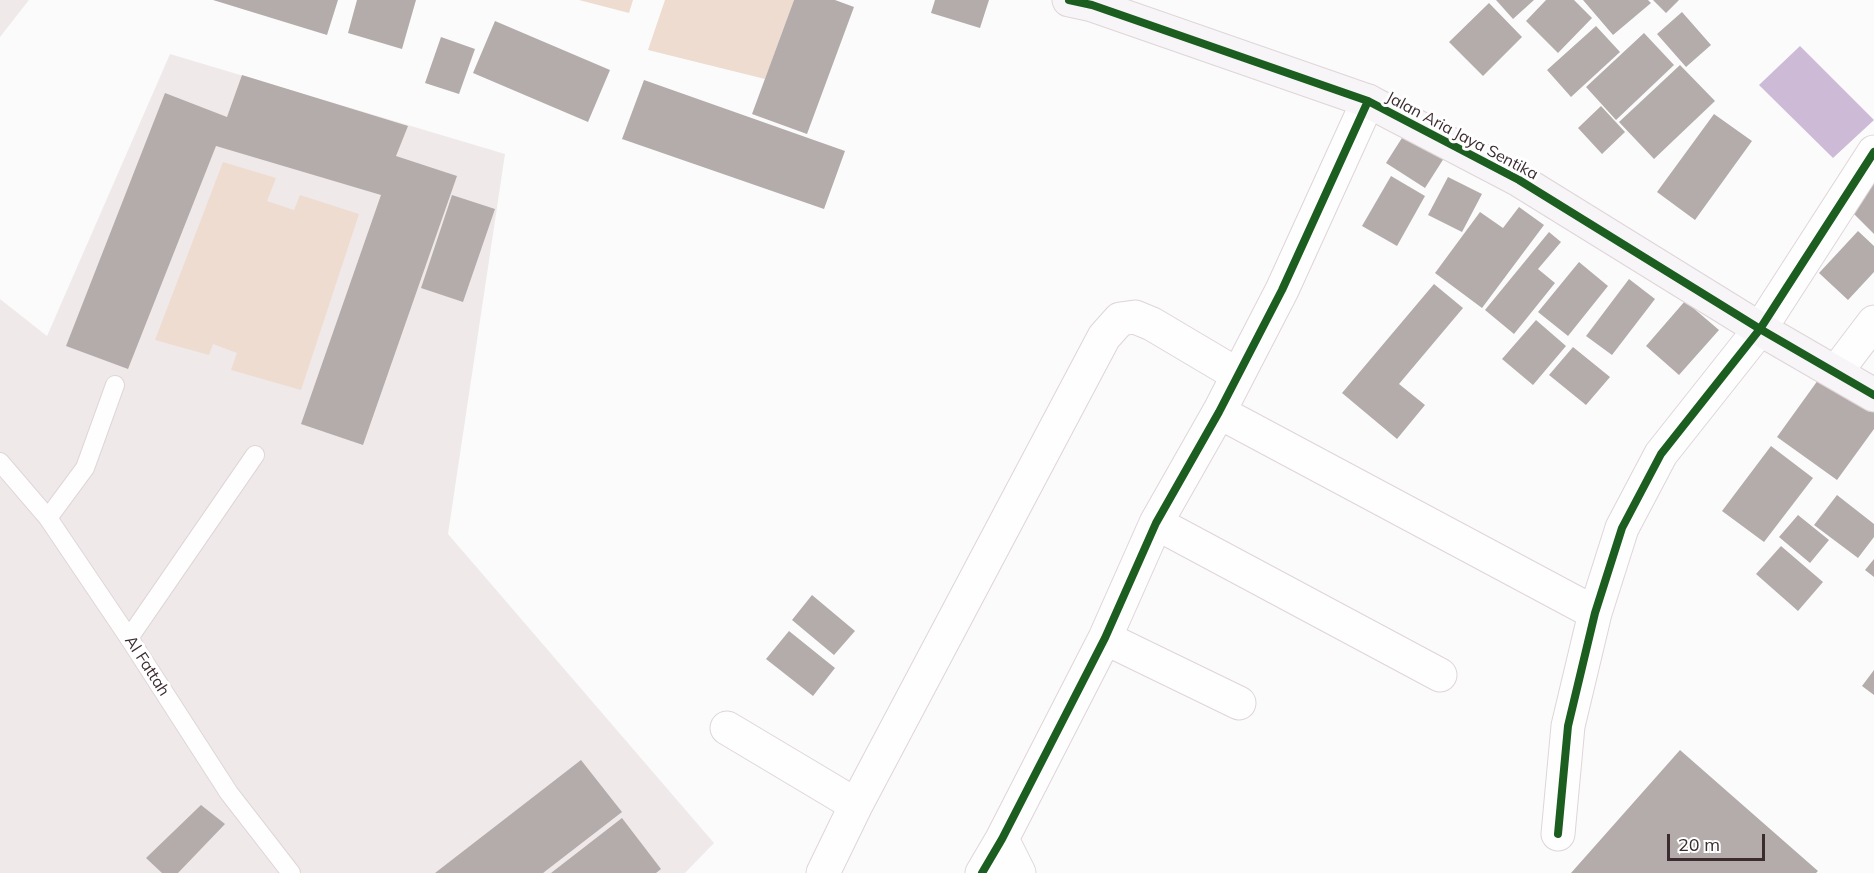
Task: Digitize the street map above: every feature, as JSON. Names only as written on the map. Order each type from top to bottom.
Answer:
[{"type":"street","name":"Jalan Aria Jaya Sentika","points":[[1069,0],[1103,9],[1368,101],[1519,180],[1760,329],[1874,395]]},
{"type":"street","points":[[982,873],[1002,839],[1105,638],[1156,523],[1219,412],[1301,252],[1368,101]]},
{"type":"street","points":[[1558,834],[1568,726],[1595,613],[1622,528],[1661,454],[1760,329],[1874,152]]},
{"type":"street","points":[[823,873],[856,805],[1104,337],[1120,319],[1135,317],[1152,324],[1238,375]]},
{"type":"street","points":[[1836,372],[1874,322]]},
{"type":"street","points":[[1219,412],[1595,613]]},
{"type":"street","points":[[1156,523],[1440,675]]},
{"type":"street","points":[[1105,638],[1239,704]]},
{"type":"street","points":[[727,728],[856,805]]},
{"type":"street","points":[[1002,839],[1019,873]]},
{"type":"lane","points":[[48,518],[85,468],[115,385]]},
{"type":"lane","points":[[129,638],[255,455]]},
{"type":"lane","name":"Al Fattah","points":[[0,462],[48,518],[229,793],[291,873]]},
{"type":"shaded area","points":[[0,0],[29,0],[0,37]]},
{"type":"shaded area","points":[[579,0],[633,0],[629,13]]},
{"type":"shaded area","points":[[665,0],[794,0],[765,79],[648,50]]},
{"type":"shaded area","points":[[1800,46],[1874,120],[1833,158],[1759,85]]},
{"type":"shaded area","points":[[170,54],[505,154],[448,534],[714,843],[685,873],[0,873],[0,299],[47,336]]},
{"type":"shaded area","points":[[223,162],[276,178],[267,201],[294,210],[300,195],[359,214],[301,390],[231,370],[237,353],[213,344],[209,355],[155,340]]},
{"type":"building","points":[[213,0],[338,0],[327,35]]},
{"type":"building","points":[[357,0],[416,0],[402,49],[348,33]]},
{"type":"building","points":[[794,0],[835,0],[854,7],[807,134],[752,114]]},
{"type":"building","points":[[935,0],[989,0],[980,28],[931,13]]},
{"type":"building","points":[[1496,0],[1534,0],[1513,19]]},
{"type":"building","points":[[1546,0],[1574,0],[1592,18],[1558,53],[1526,21]]},
{"type":"building","points":[[1583,0],[1648,0],[1651,3],[1613,35]]},
{"type":"building","points":[[1653,0],[1679,0],[1666,13]]},
{"type":"building","points":[[1489,3],[1522,37],[1483,76],[1449,42]]},
{"type":"building","points":[[1682,12],[1711,45],[1686,67],[1657,34]]},
{"type":"building","points":[[495,21],[610,70],[588,122],[473,73]]},
{"type":"building","points":[[1596,26],[1620,52],[1571,97],[1547,70]]},
{"type":"building","points":[[1644,33],[1674,65],[1616,120],[1586,87]]},
{"type":"building","points":[[441,37],[475,49],[459,94],[425,83]]},
{"type":"building","points":[[1680,65],[1715,101],[1654,159],[1619,122]]},
{"type":"building","points":[[242,75],[408,126],[396,156],[457,176],[363,445],[301,424],[381,195],[216,146],[128,369],[66,346],[165,93],[227,117]]},
{"type":"building","points":[[644,80],[845,151],[824,209],[622,139]]},
{"type":"building","points":[[1601,106],[1625,132],[1602,154],[1578,128]]},
{"type":"building","points":[[1714,114],[1752,141],[1695,220],[1657,192]]},
{"type":"building","points":[[1407,130],[1446,155],[1425,188],[1386,163]]},
{"type":"building","points":[[1391,176],[1425,196],[1397,246],[1362,226]]},
{"type":"building","points":[[1448,177],[1482,194],[1462,232],[1428,215]]},
{"type":"building","points":[[1874,177],[1874,234],[1846,206]]},
{"type":"building","points":[[452,195],[495,209],[463,302],[421,288]]},
{"type":"building","points":[[1519,207],[1544,225],[1482,308],[1435,273],[1480,212],[1503,228]]},
{"type":"building","points":[[1858,231],[1874,246],[1874,272],[1848,300],[1819,273]]},
{"type":"building","points":[[1549,232],[1561,242],[1538,269],[1555,283],[1514,334],[1485,310]]},
{"type":"building","points":[[1579,262],[1608,286],[1568,336],[1538,312]]},
{"type":"building","points":[[1629,279],[1655,299],[1612,355],[1586,336]]},
{"type":"building","points":[[1434,284],[1463,308],[1399,384],[1425,405],[1397,439],[1342,393]]},
{"type":"building","points":[[1685,301],[1719,330],[1679,375],[1646,346]]},
{"type":"building","points":[[1536,320],[1566,346],[1533,385],[1502,359]]},
{"type":"building","points":[[1573,347],[1610,377],[1586,405],[1549,375]]},
{"type":"building","points":[[1826,369],[1874,404],[1874,429],[1837,480],[1777,437]]},
{"type":"building","points":[[1771,446],[1813,478],[1764,542],[1722,511]]},
{"type":"building","points":[[1837,495],[1874,524],[1874,537],[1858,558],[1814,525]]},
{"type":"building","points":[[1798,515],[1829,540],[1810,563],[1779,537]]},
{"type":"building","points":[[1781,546],[1823,582],[1798,611],[1756,574]]},
{"type":"building","points":[[1874,559],[1874,577],[1865,570]]},
{"type":"building","points":[[812,595],[855,631],[834,655],[792,620]]},
{"type":"building","points":[[789,631],[835,668],[813,696],[766,659]]},
{"type":"building","points":[[1874,670],[1874,695],[1862,686]]},
{"type":"building","points":[[1680,750],[1818,871],[1816,873],[1571,873]]},
{"type":"building","points":[[581,760],[622,812],[543,873],[435,873]]},
{"type":"building","points":[[201,805],[225,824],[178,873],[162,873],[146,858]]},
{"type":"building","points":[[622,818],[661,869],[656,873],[551,873]]},
{"type":"cycle path","points":[[1069,0],[1092,5],[1368,101],[1519,180],[1760,329],[1874,395]]},
{"type":"cycle path","points":[[982,873],[1002,839],[1105,638],[1156,523],[1219,412],[1282,290],[1368,101]]},
{"type":"cycle path","points":[[1558,834],[1568,726],[1595,613],[1622,528],[1661,454],[1760,329],[1874,152]]}]
